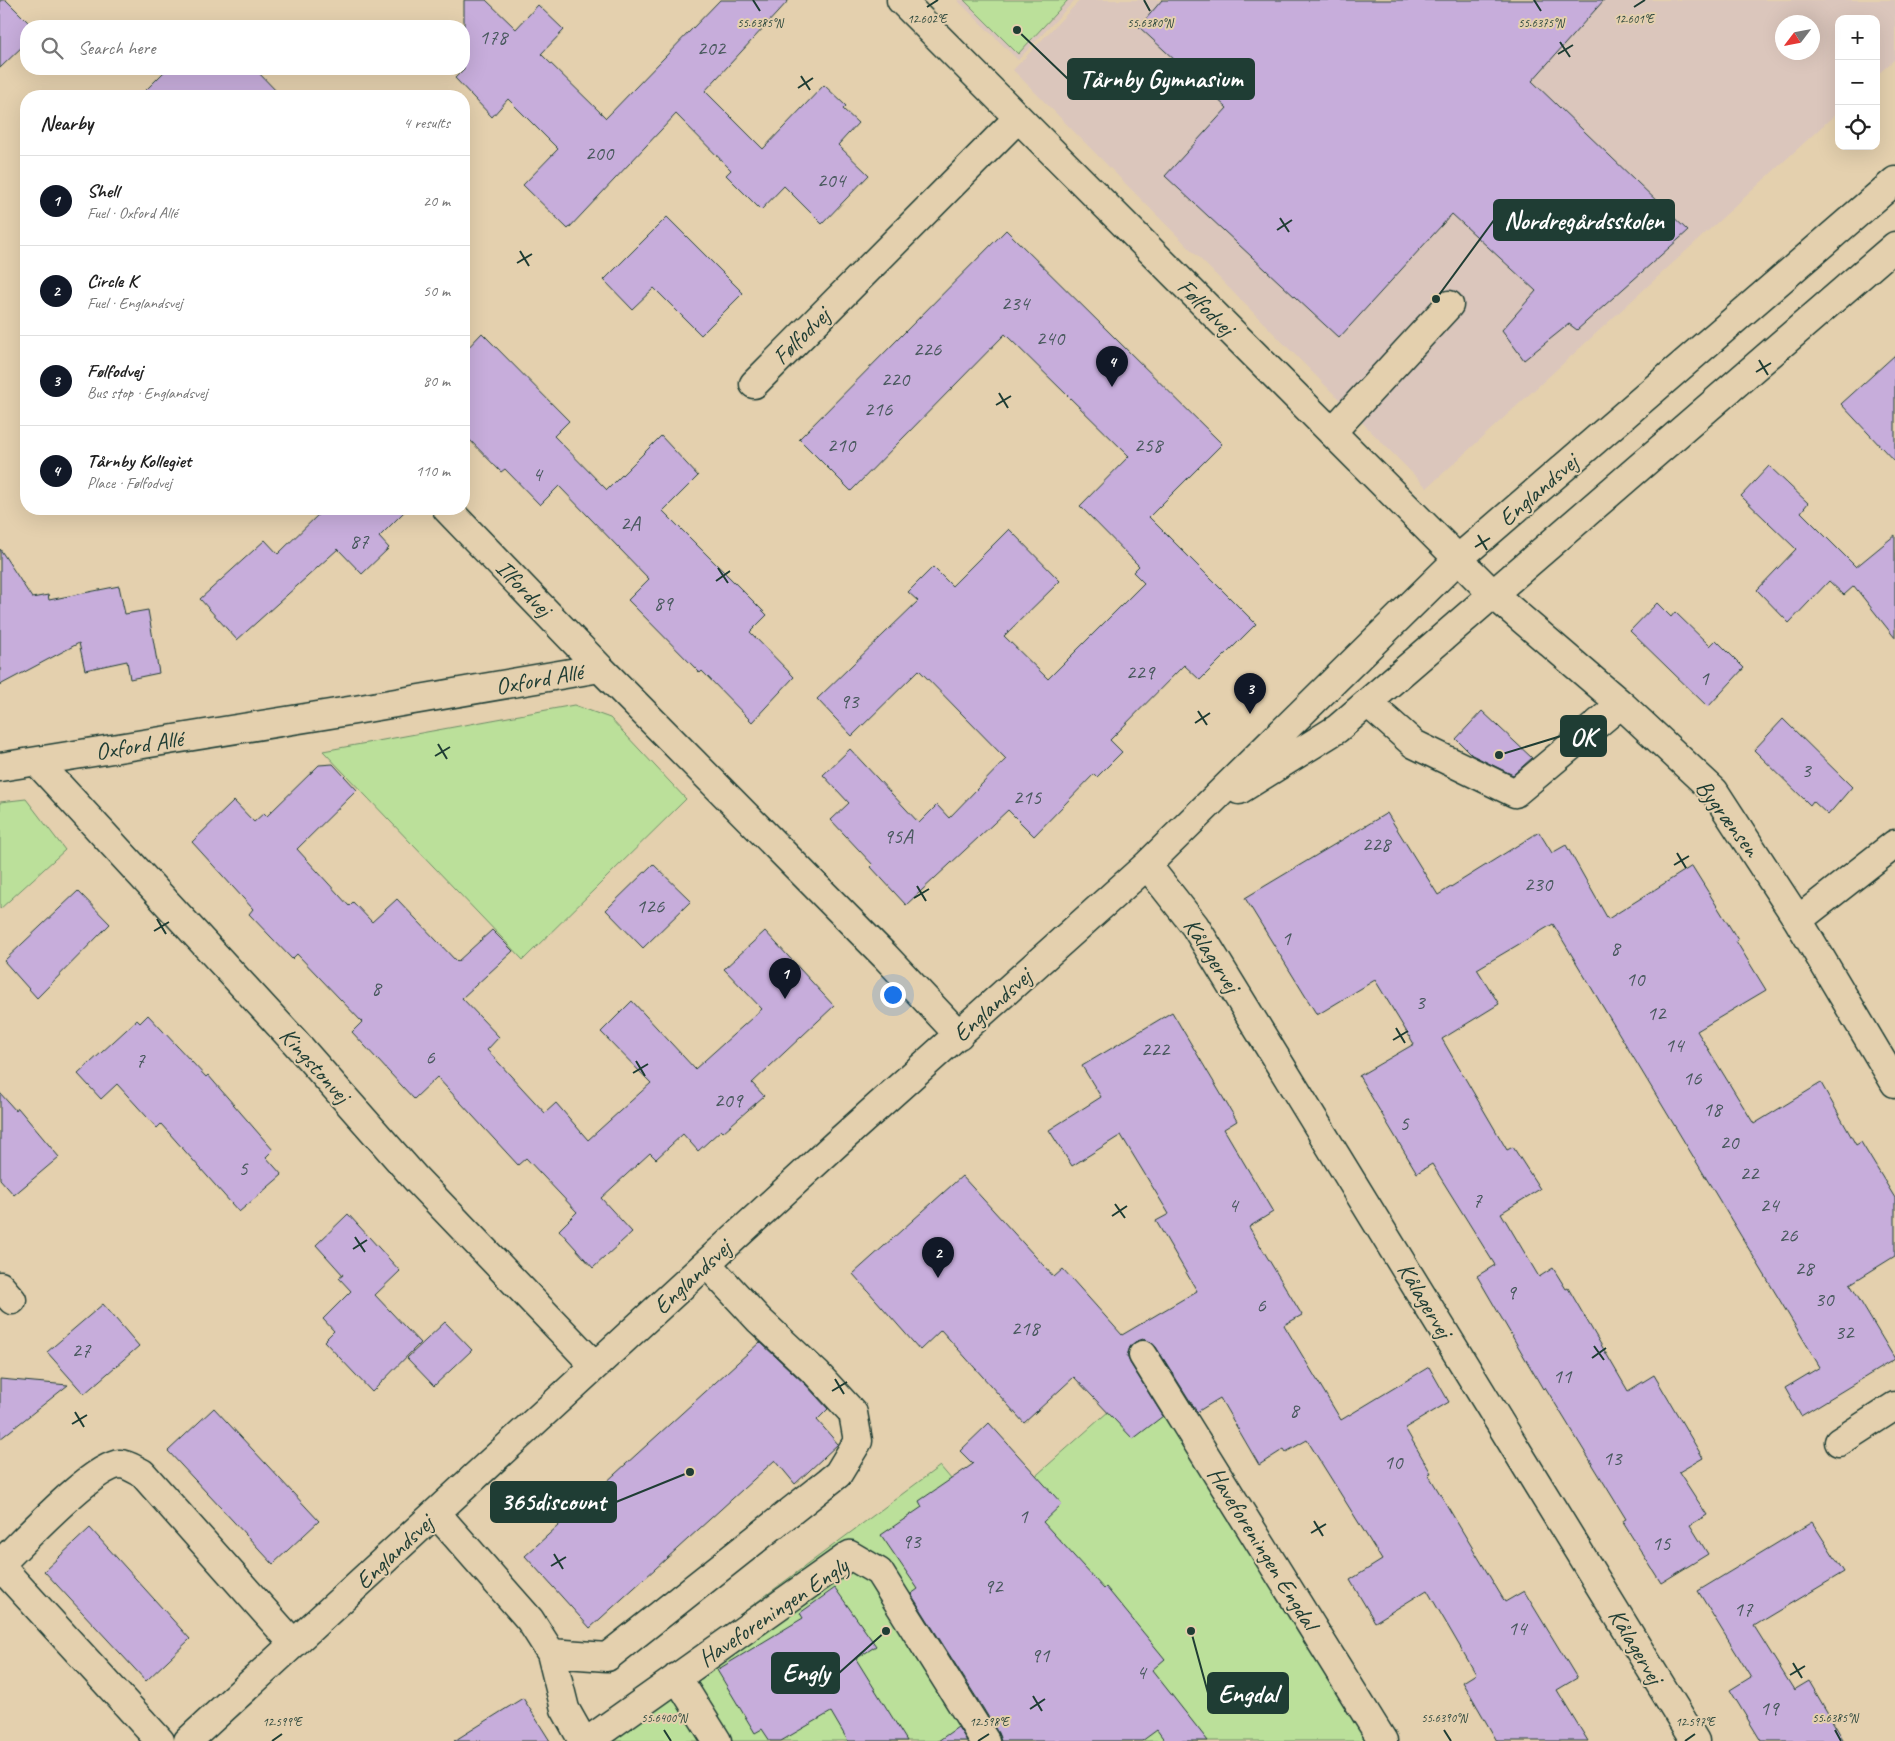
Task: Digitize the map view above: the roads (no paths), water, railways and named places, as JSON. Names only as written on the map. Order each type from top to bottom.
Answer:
[{"type":"street","name":"Følfodvej","points":[[901,0],[1458,559]]},
{"type":"street","name":"Følfodvej","points":[[754,384],[1018,118]]},
{"type":"street","name":"Englandsvej","points":[[188,1741],[836,1144],[1147,865],[1458,559],[1895,181]]},
{"type":"street","name":"Englandsvej","points":[[1198,815],[1337,729],[1895,246]]},
{"type":"street","points":[[1332,432],[1449,305]]},
{"type":"street","name":"Ilfordvej","points":[[453,515],[600,668]]},
{"type":"street","name":"Bygrænsen","points":[[1458,559],[1494,595],[1621,704],[1714,791],[1798,920],[1895,1083]]},
{"type":"street","name":"Oxford Allé","points":[[0,766],[37,762],[365,709],[600,668],[885,956],[959,1035]]},
{"type":"street","points":[[1368,703],[1414,744],[1515,793],[1621,704]]},
{"type":"street","name":"Kingstonvej","points":[[37,762],[302,1050],[415,1178],[595,1366]]},
{"type":"street","points":[[1798,920],[1895,844]]},
{"type":"street","name":"Kålagervej","points":[[1147,865],[1195,926],[1695,1741]]},
{"type":"street","points":[[551,1653],[607,1658],[838,1474],[858,1441],[853,1413],[817,1374],[759,1320],[707,1264]]},
{"type":"street","name":"Haveforeningen Engdal","points":[[1143,1355],[1383,1741]]},
{"type":"street","points":[[1839,1442],[1895,1406]]},
{"type":"street","points":[[160,1741],[0,1565],[86,1481],[106,1468],[122,1464],[142,1473],[293,1644]]},
{"type":"street","points":[[436,1513],[530,1620],[551,1653],[565,1709],[582,1741]]},
{"type":"street","name":"Haveforeningen Engly","points":[[588,1741],[676,1677],[850,1556],[879,1572],[985,1741]]},
{"type":"street","name":"Haveforeningen Engly","points":[[676,1677],[717,1741]]},
{"type":"place","name":"Tårnby Gymnasium","points":[[1017,30]]},
{"type":"place","name":"Nordregårdsskolen","points":[[1436,299]]},
{"type":"place","name":"Tårnby Kollegiet","points":[[1112,387]]},
{"type":"place","name":"Følfodvej","points":[[1250,714]]},
{"type":"place","name":"OK","points":[[1499,755]]},
{"type":"place","name":"Shell","points":[[785,999]]},
{"type":"place","name":"Circle K","points":[[938,1278]]},
{"type":"place","name":"365discount","points":[[690,1472]]},
{"type":"place","name":"Engly","points":[[886,1631]]},
{"type":"place","name":"Engdal","points":[[1191,1631]]}]
